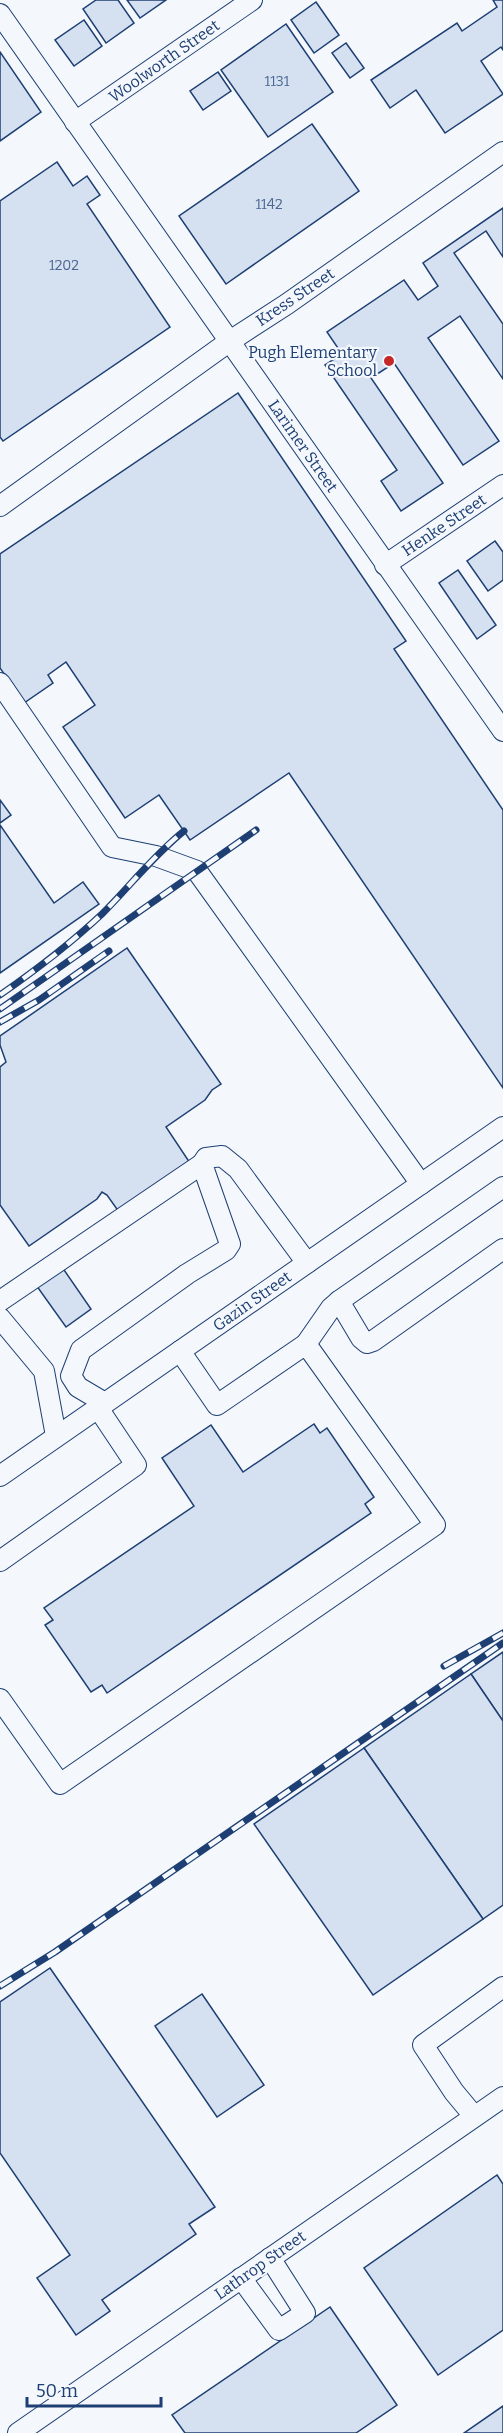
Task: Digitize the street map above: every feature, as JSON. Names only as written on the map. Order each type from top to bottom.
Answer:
[{"type":"street","name":"Woolworth Street","points":[[75,122],[252,0]]},
{"type":"street","name":"Larimer Street","points":[[0,14],[503,731]]},
{"type":"street","name":"Kress Street","points":[[0,506],[230,341],[287,304],[503,152]]},
{"type":"street","name":"Henke Street","points":[[385,565],[503,485]]},
{"type":"street","points":[[0,683],[112,847],[156,856],[197,872],[421,1184]]},
{"type":"street","name":"Gazin Street","points":[[0,1476],[503,1127]]},
{"type":"street","points":[[0,1301],[202,1164],[206,1158],[222,1156],[238,1169],[307,1263]]},
{"type":"street","points":[[0,1561],[136,1465],[101,1406],[78,1387],[71,1376],[81,1350],[187,1274],[226,1250],[230,1244],[202,1164]]},
{"type":"street","points":[[180,1352],[217,1405],[306,1344],[331,1308],[339,1301],[503,1187]]},
{"type":"street","points":[[339,1301],[367,1343],[503,1249]]},
{"type":"street","points":[[0,1318],[44,1371],[56,1436]]},
{"type":"street","points":[[0,1698],[60,1784],[435,1525],[306,1344]]},
{"type":"street","points":[[474,2116],[454,2092],[423,2045],[503,1987]]},
{"type":"street","name":"Lathrop Street","points":[[18,2433],[503,2097]]},
{"type":"street","points":[[241,2278],[279,2330],[304,2313],[270,2258]]},
{"type":"building","points":[[96,0],[118,0],[134,23],[106,43],[83,9]]},
{"type":"building","points":[[127,0],[166,0],[140,18]]},
{"type":"building","points":[[493,0],[503,0],[503,50],[501,47],[481,61],[503,94],[445,133],[416,90],[390,108],[371,80],[457,23],[462,31],[497,7]]},
{"type":"building","points":[[316,2],[339,35],[314,53],[291,20]]},
{"type":"building","points":[[84,20],[102,46],[74,66],[55,40]]},
{"type":"building","points":[[286,24],[333,92],[268,137],[221,70]]},
{"type":"building","points":[[346,43],[364,68],[350,78],[332,53]]},
{"type":"building","points":[[0,52],[41,112],[0,141]]},
{"type":"building","points":[[218,72],[231,91],[203,110],[190,91]]},
{"type":"building","points":[[312,124],[359,191],[226,284],[179,216]]},
{"type":"building","points":[[57,162],[73,186],[87,176],[100,195],[87,204],[170,327],[3,441],[0,437],[0,201]]},
{"type":"building","points":[[503,208],[503,257],[486,231],[454,253],[503,324],[503,379],[460,316],[428,338],[499,441],[463,465],[394,363],[371,378],[443,483],[401,511],[381,481],[397,470],[325,365],[342,354],[327,332],[404,280],[418,300],[438,286],[423,263]]},
{"type":"building","points":[[238,393],[406,641],[394,649],[503,810],[503,1088],[289,773],[190,840],[159,795],[125,818],[63,727],[95,705],[66,662],[48,675],[53,683],[24,703],[0,668],[0,554]]},
{"type":"building","points":[[495,541],[503,552],[503,580],[488,591],[467,561]]},
{"type":"building","points":[[458,570],[496,625],[477,639],[439,583]]},
{"type":"building","points":[[0,800],[11,815],[0,823]]},
{"type":"building","points":[[0,825],[54,903],[83,882],[99,904],[0,973]]},
{"type":"building","points":[[127,948],[221,1084],[212,1090],[205,1100],[166,1127],[190,1163],[119,1212],[107,1195],[102,1192],[97,1199],[29,1246],[0,1205],[0,1067],[6,1062],[0,1045],[0,1036]]},
{"type":"building","points":[[62,1267],[91,1309],[66,1327],[36,1285]]},
{"type":"building","points":[[314,1424],[320,1433],[327,1428],[374,1497],[365,1504],[371,1513],[107,1693],[102,1685],[91,1692],[45,1625],[53,1620],[44,1608],[194,1506],[162,1458],[211,1425],[243,1472]]},
{"type":"building","points":[[503,1652],[503,1721],[471,1674]]},
{"type":"building","points":[[471,1674],[503,1721],[503,1905],[483,1919],[364,1748]]},
{"type":"building","points":[[364,1748],[483,1919],[373,1995],[254,1824]]},
{"type":"building","points":[[50,1968],[215,2207],[189,2224],[196,2234],[102,2300],[110,2311],[76,2335],[37,2278],[70,2255],[0,2153],[0,2002]]},
{"type":"building","points":[[202,1994],[264,2085],[217,2117],[155,2026]]},
{"type":"building","points":[[497,2175],[503,2184],[503,2330],[438,2375],[364,2268]]},
{"type":"building","points":[[330,2307],[397,2405],[356,2433],[185,2433],[172,2415]]},
{"type":"building","points":[[503,2406],[503,2433],[464,2433]]},
{"type":"railway","points":[[0,1009],[256,830]]},
{"type":"railway","points":[[0,995],[90,925],[184,831]]},
{"type":"railway","points":[[0,1022],[39,1000],[109,951]]},
{"type":"railway","points":[[444,1666],[503,1633]]},
{"type":"railway","points":[[0,1986],[55,1952],[503,1643]]},
{"type":"place","name":"Pugh Elementary School","points":[[389,361]]}]
